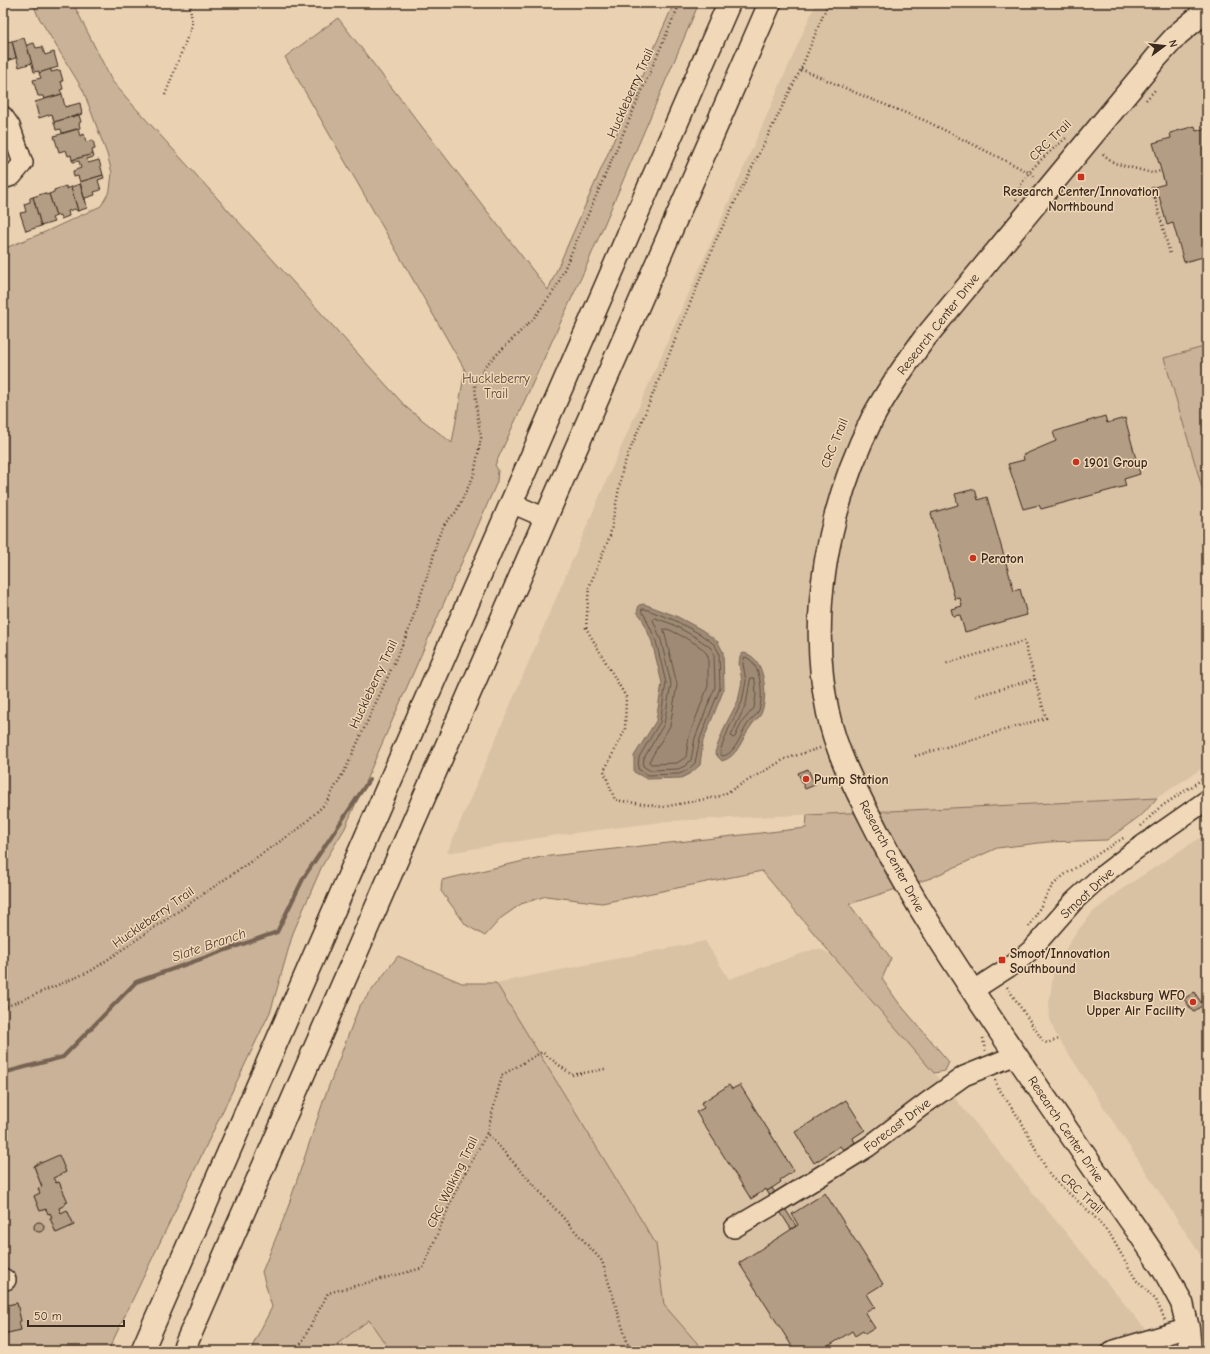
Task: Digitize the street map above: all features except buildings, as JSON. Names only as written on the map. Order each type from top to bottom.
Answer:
[{"type":"main road","points":[[142,1351],[729,3]]},
{"type":"main road","points":[[183,1351],[770,3]]},
{"type":"main road","name":"Research Center Drive","points":[[1190,1351],[1188,1328],[1182,1303],[1159,1263],[972,991],[911,895],[849,775],[834,738],[822,683],[820,652],[821,602],[826,562],[839,503],[857,453],[873,417],[896,377],[924,339],[1157,57],[1178,34],[1207,10]]},
{"type":"street","points":[[3,116],[10,126],[22,162],[12,176],[3,179]]},
{"type":"street","points":[[511,503],[546,518]]},
{"type":"street","name":"Smoot Drive","points":[[972,991],[1017,962],[1031,950],[1070,905],[1099,878],[1134,851],[1207,800]]},
{"type":"street","name":"Forecast Drive","points":[[734,1228],[868,1148],[926,1102],[964,1076],[1016,1054]]},
{"type":"street","points":[[1111,1351],[1188,1328]]},
{"type":"path","points":[[165,95],[192,25],[190,3]]},
{"type":"path","name":"Huckleberry Trail","points":[[3,1008],[92,971],[301,827],[326,804],[347,766],[408,632],[432,562],[437,540],[445,524],[456,512],[474,475],[481,438],[475,385],[486,365],[533,319],[556,288],[680,3]]},
{"type":"path","points":[[820,748],[785,759],[721,796],[663,807],[615,800],[604,771],[625,730],[626,697],[586,628],[589,587],[610,536],[623,467],[716,240],[801,69],[828,3]]},
{"type":"path","points":[[801,69],[926,121],[1030,173]]},
{"type":"path","points":[[1146,100],[1154,90]]},
{"type":"path","name":"CRC Trail","points":[[1015,203],[1021,185],[1030,173],[1046,154],[1070,135]]},
{"type":"path","points":[[1103,154],[1114,163],[1152,173],[1161,170]]},
{"type":"path","points":[[1155,198],[1170,254]]},
{"type":"path","points":[[915,756],[1046,718],[1024,641],[944,664]]},
{"type":"path","points":[[976,696],[1035,679]]},
{"type":"path","points":[[819,742],[822,752]]},
{"type":"path","points":[[1004,983],[1043,1041],[1047,1043],[1059,1039]]},
{"type":"path","points":[[487,1133],[502,1075],[542,1052],[572,1075],[605,1069]]},
{"type":"path","name":"CRC Trail","points":[[994,1076],[999,1089],[1021,1121],[1050,1176],[1093,1215],[1111,1236],[1136,1280],[1156,1300],[1165,1318]]},
{"type":"path","name":"CRC Walking Trail","points":[[298,1351],[328,1293],[423,1268],[455,1192],[487,1133],[602,1261],[630,1351]]},
{"type":"shaded area","points":[[816,3],[1207,3],[1207,765],[1157,798],[670,821],[550,836],[447,853],[598,500]]},
{"type":"shaded area","points":[[1207,833],[1207,1265],[1055,1033],[1050,1019],[1049,1004],[1053,975],[1059,961],[1074,935],[1093,912],[1128,885]]},
{"type":"shaded area","points":[[705,941],[729,979],[815,949],[823,950],[832,955],[934,1073],[1146,1330],[1155,1351],[704,1351],[664,1305],[656,1244],[496,983]]},
{"type":"shaded area","points":[[369,1320],[390,1351],[328,1351]]},
{"type":"green space","points":[[33,3],[73,3],[112,81],[407,408],[452,443],[465,370],[285,57],[338,18],[548,290],[674,3],[699,3],[586,267],[495,465],[498,470],[497,482],[345,828],[322,866],[293,933],[271,1010],[108,1351],[3,1351],[3,1334],[21,1330],[19,1322],[21,1321],[17,1303],[3,1306],[3,249],[45,232],[101,206],[110,190],[112,173],[107,154],[83,90],[38,16]],"holes":[[[59,1156],[66,1172],[53,1178],[56,1183],[59,1182],[68,1202],[59,1208],[61,1213],[67,1211],[74,1225],[56,1233],[50,1218],[52,1217],[46,1209],[40,1211],[34,1196],[40,1193],[42,1187],[34,1167],[41,1162]]]},
{"type":"green space","points":[[1207,346],[1207,501],[1206,501],[1164,358]]},
{"type":"green space","points":[[1157,798],[1144,813],[1107,840],[1047,842],[997,848],[931,878],[849,904],[891,958],[882,979],[898,1002],[949,1062],[945,1071],[934,1073],[762,871],[602,903],[546,896],[521,904],[501,918],[485,936],[466,925],[441,891],[442,880],[541,857],[806,828],[807,815]]},
{"type":"green space","points":[[398,956],[462,983],[496,983],[656,1244],[664,1305],[704,1351],[390,1351],[369,1320],[328,1351],[250,1351],[272,1307],[262,1272],[286,1213],[325,1096],[359,1007]]},
{"type":"water","points":[[644,604],[676,616],[702,630],[718,642],[723,652],[724,689],[703,741],[700,765],[691,773],[681,778],[647,779],[634,772],[634,756],[656,721],[662,683],[652,642],[642,618],[637,612],[639,605]]},
{"type":"water","points":[[743,653],[750,655],[760,668],[763,677],[765,695],[764,704],[760,715],[751,726],[736,751],[732,756],[722,761],[715,752],[725,726],[738,701],[742,681],[739,664],[740,657]]},
{"type":"waterway","name":"Slate Branch","points":[[3,1073],[63,1057],[136,982],[277,932],[304,877],[369,780]]},
{"type":"place","name":"Research Center/Innovation Northbound","points":[[1081,177]]},
{"type":"place","name":"1901 Group","points":[[1076,462]]},
{"type":"place","name":"Peraton","points":[[973,558]]},
{"type":"place","name":"Pump Station","points":[[806,779]]},
{"type":"place","name":"Smoot/Innovation Southbound","points":[[1002,960]]},
{"type":"place","name":"Blacksburg WFO Upper Air Facility","points":[[1193,1002]]}]
